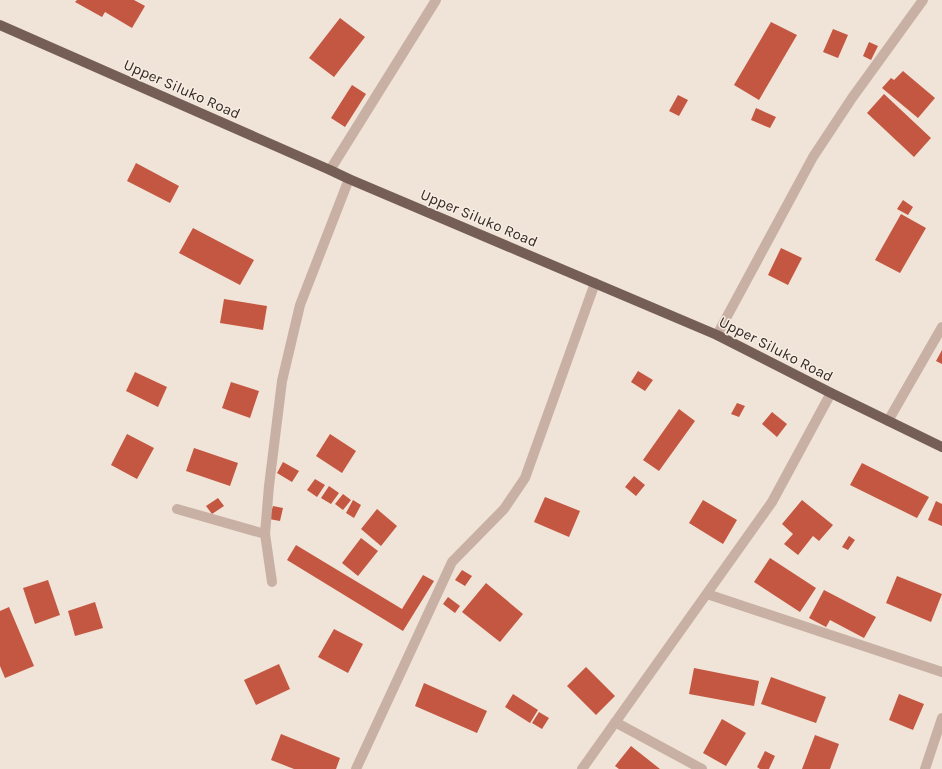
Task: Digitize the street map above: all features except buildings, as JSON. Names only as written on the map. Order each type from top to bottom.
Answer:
[{"type":"main road","name":"Upper Siluko Road","points":[[0,25],[349,179],[717,335],[831,394],[942,447]]},
{"type":"street","points":[[330,170],[436,0]]},
{"type":"street","points":[[717,335],[813,157],[852,98],[923,0]]},
{"type":"street","points":[[272,582],[265,534],[269,486],[282,381],[300,305],[349,179]]},
{"type":"street","points":[[356,769],[452,562],[504,509],[525,478],[595,283]]},
{"type":"street","points":[[888,421],[942,327]]},
{"type":"street","points":[[582,769],[772,502],[831,394]]},
{"type":"street","points":[[250,528],[177,509],[265,534]]},
{"type":"street","points":[[707,594],[942,672]]},
{"type":"street","points":[[925,769],[942,718]]},
{"type":"street","points":[[615,722],[702,769]]}]
